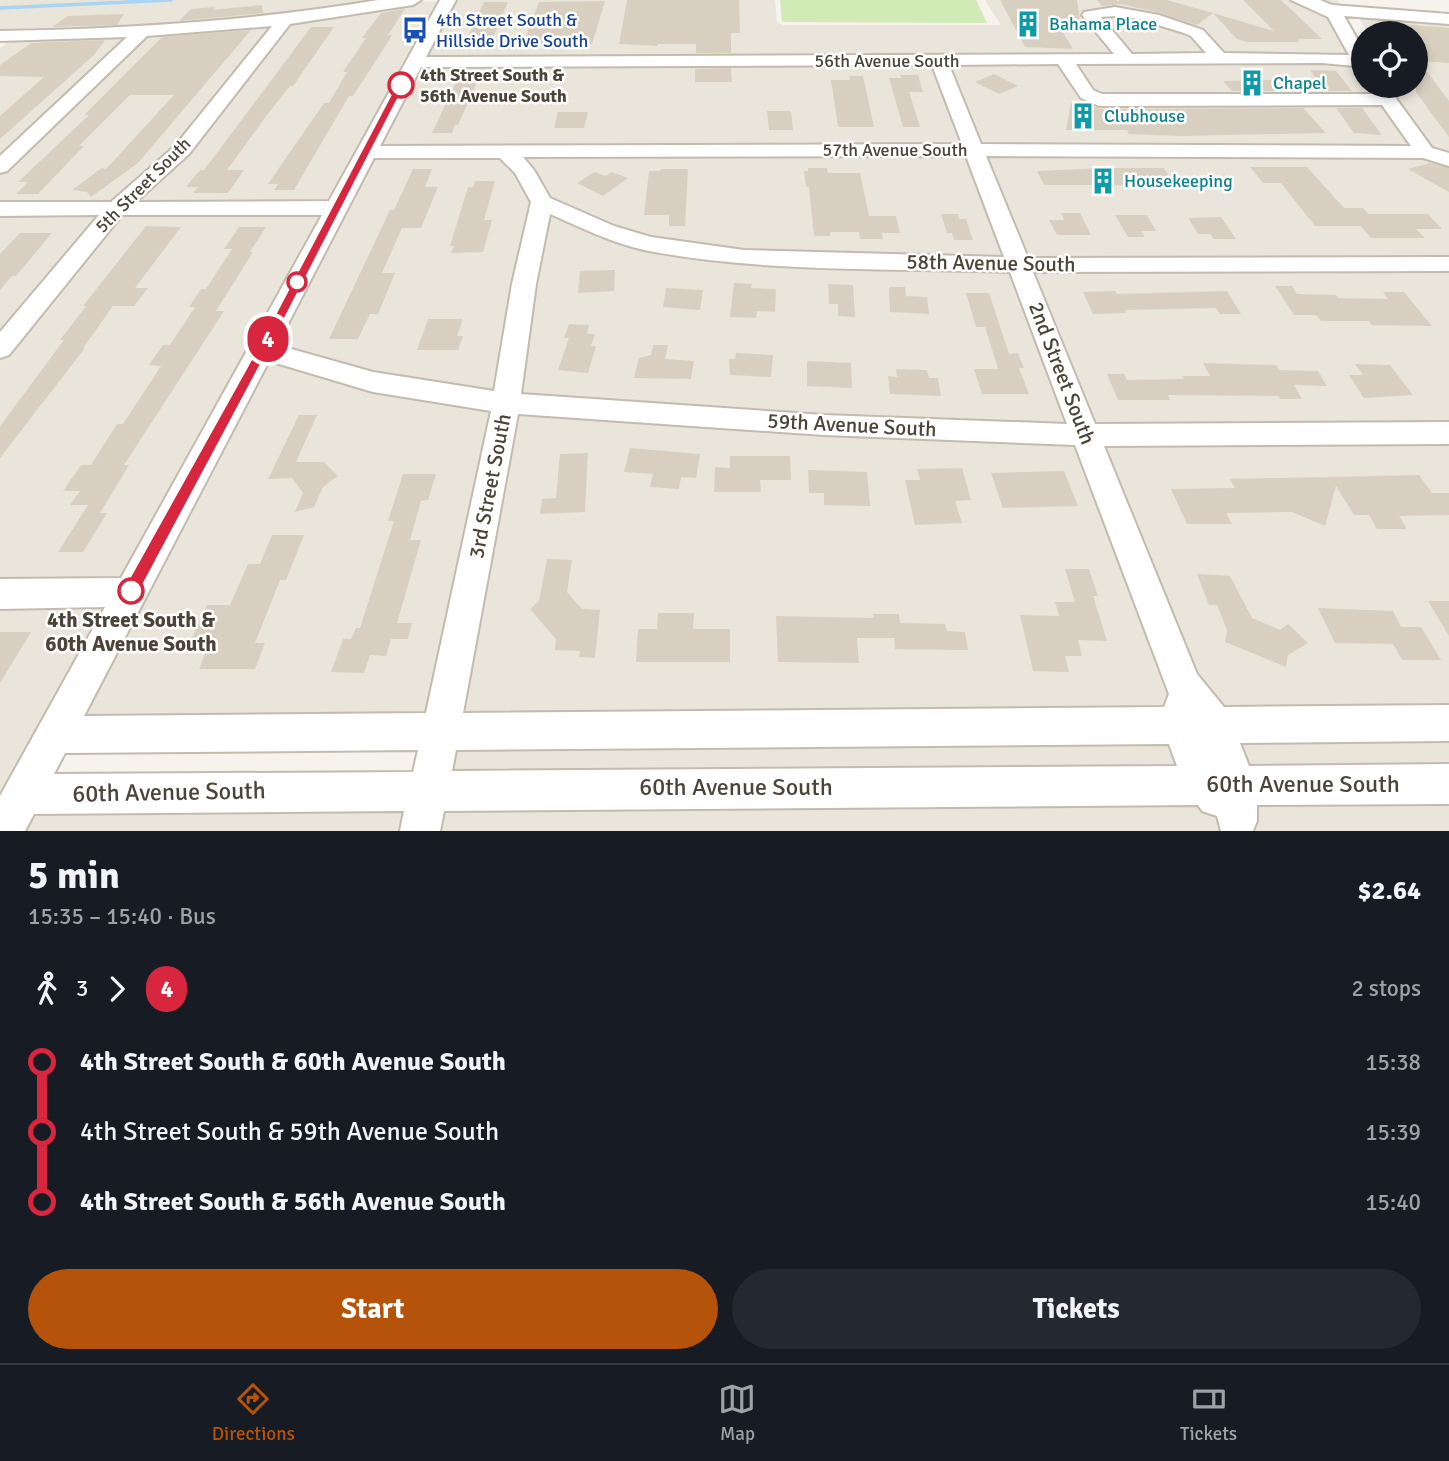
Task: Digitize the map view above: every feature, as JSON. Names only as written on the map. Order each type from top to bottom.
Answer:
[{"type":"street","points":[[3,38],[142,32],[285,20],[413,0]]},
{"type":"street","points":[[3,831],[262,351],[447,0]]},
{"type":"street","points":[[1310,1],[1339,5],[1394,20],[1449,19]]},
{"type":"street","points":[[1339,5],[1351,30]]},
{"type":"street","points":[[1128,60],[1090,15],[1103,12],[1135,15],[1190,30],[1197,33],[1220,59]]},
{"type":"street","name":"5th Street South","points":[[0,349],[116,209],[182,150],[285,20]]},
{"type":"street","points":[[0,167],[142,32]]},
{"type":"street","points":[[1028,39],[1041,60]]},
{"type":"street","name":"56th Avenue South","points":[[413,62],[1268,59],[1322,58],[1351,49]]},
{"type":"street","points":[[1064,60],[1087,94],[1099,100],[1351,93]]},
{"type":"street","name":"2nd Street South","points":[[939,61],[1021,265],[1230,806]]},
{"type":"street","points":[[1386,98],[1425,152]]},
{"type":"street","name":"57th Avenue South","points":[[365,152],[1425,152],[1449,160]]},
{"type":"street","points":[[506,152],[524,170],[542,202]]},
{"type":"street","name":"58th Avenue South","points":[[542,202],[606,231],[649,244],[684,251],[744,257],[1021,265],[1449,264]]},
{"type":"street","name":"3rd Street South","points":[[420,831],[506,403],[529,249],[542,202]]},
{"type":"street","points":[[0,209],[335,208]]},
{"type":"street","name":"59th Avenue South","points":[[262,351],[373,382],[506,403],[824,425],[1086,435],[1449,433]]},
{"type":"street","points":[[0,594],[130,592]]},
{"type":"street","points":[[55,735],[440,734],[1449,723]]},
{"type":"street","name":"60th Avenue South","points":[[23,794],[429,789],[1230,806],[1449,783]]},
{"type":"shaded area","points":[[0,0],[394,0],[209,24],[0,34]]},
{"type":"shaded area","points":[[453,0],[775,0],[777,22],[783,25],[1001,25],[985,0],[1337,0],[1351,25],[1351,58],[420,59]]},
{"type":"shaded area","points":[[441,1],[330,203],[130,204],[289,22],[404,3]]},
{"type":"shaded area","points":[[1357,15],[1426,21],[1361,21]]},
{"type":"shaded area","points":[[1428,21],[1449,23],[1449,157],[1431,150],[1393,98],[1428,98]]},
{"type":"shaded area","points":[[277,23],[175,149],[114,204],[0,205],[0,174],[146,35]]},
{"type":"shaded area","points":[[133,35],[0,160],[0,48],[12,39]]},
{"type":"shaded area","points":[[1325,61],[1351,63],[1351,96],[1100,97],[1092,93],[1072,63]]},
{"type":"shaded area","points":[[1060,63],[1080,94],[1383,103],[1415,147],[980,146],[947,64]]},
{"type":"shaded area","points":[[935,64],[966,146],[373,148],[417,65]]},
{"type":"shaded area","points":[[969,154],[1011,259],[745,252],[652,239],[610,227],[549,199],[519,156]]},
{"type":"shaded area","points":[[983,154],[1426,156],[1449,164],[1449,258],[1027,260]]},
{"type":"shaded area","points":[[369,156],[501,156],[517,172],[534,202],[498,393],[378,375],[274,345]]},
{"type":"shaded area","points":[[547,211],[645,249],[682,257],[744,263],[1015,271],[1073,426],[823,417],[517,396]]},
{"type":"shaded area","points":[[120,213],[325,213],[125,581],[0,583],[0,361]]},
{"type":"shaded area","points":[[0,214],[105,214],[0,339]]},
{"type":"shaded area","points":[[1449,270],[1449,424],[1092,426],[1031,271]]},
{"type":"shaded area","points":[[266,360],[495,409],[431,719],[75,721]]},
{"type":"shaded area","points":[[514,411],[1079,443],[1169,685],[1168,710],[456,719]]},
{"type":"shaded area","points":[[1449,441],[1449,709],[1216,709],[1197,685],[1099,443]]},
{"type":"shaded area","points":[[113,604],[0,811],[0,605]]},
{"type":"shaded area","points":[[1174,738],[1186,770],[445,773],[450,748]]},
{"type":"shaded area","points":[[1233,738],[1449,738],[1449,768],[1245,770]]},
{"type":"shaded area","points":[[1449,799],[1449,831],[1254,831],[1258,827],[1252,820],[1252,801]]},
{"type":"shaded area","points":[[1203,801],[1225,831],[434,831],[439,804]]},
{"type":"shaded area","points":[[411,805],[405,831],[17,831],[28,810]]},
{"type":"green space","points":[[780,0],[976,0],[987,23],[782,22]]},
{"type":"building","points":[[627,0],[739,0],[740,33],[731,33],[731,53],[696,53],[696,44],[619,44]]},
{"type":"building","name":"Bahama Place","points":[[1000,0],[1077,0],[1080,21],[1055,19],[1073,49],[1025,47]]},
{"type":"building","points":[[1097,0],[1167,0],[1213,13],[1197,25],[1121,4],[1102,6]]},
{"type":"building","points":[[1243,0],[1281,0],[1322,39],[1247,42],[1237,39],[1213,13],[1274,31]]},
{"type":"building","points":[[605,1],[592,44],[523,44],[539,2]]},
{"type":"building","points":[[484,2],[508,2],[489,47],[462,49]]},
{"type":"building","points":[[262,5],[263,13],[179,21],[191,9],[215,7],[213,10]]},
{"type":"building","points":[[405,9],[388,35],[392,35],[353,96],[349,96],[294,190],[274,190],[278,184],[268,184],[324,103],[329,103],[347,72],[343,72],[366,38],[362,38],[381,13]]},
{"type":"building","points":[[124,14],[117,25],[52,27],[68,16]]},
{"type":"building","points":[[1428,26],[1449,28],[1449,63],[1428,62]]},
{"type":"building","points":[[311,27],[334,27],[293,86],[290,86],[267,115],[227,170],[244,170],[228,193],[193,193],[198,187],[186,187],[200,170],[204,170]]},
{"type":"building","points":[[251,30],[138,163],[91,197],[87,192],[72,190],[102,168],[106,169],[174,95],[130,95],[79,146],[84,146],[38,194],[16,194],[28,182],[18,182],[89,115],[84,115],[162,37]]},
{"type":"building","points":[[105,40],[94,55],[0,139],[0,116],[44,77],[0,76],[0,65],[31,43]]},
{"type":"building","points":[[731,68],[732,82],[695,82],[695,69]]},
{"type":"building","points":[[1310,70],[1336,71],[1351,90],[1351,91],[1324,91]]},
{"type":"building","points":[[1428,73],[1449,101],[1449,137],[1420,98],[1428,98]]},
{"type":"building","points":[[994,74],[1018,86],[999,94],[975,82]]},
{"type":"building","points":[[900,75],[918,75],[923,92],[909,92],[920,127],[903,127],[889,78],[901,78]]},
{"type":"building","points":[[849,76],[863,76],[874,127],[838,127],[831,80],[850,80]]},
{"type":"building","points":[[457,80],[478,80],[452,133],[432,133]]},
{"type":"building","name":"Chapel","points":[[1277,80],[1287,91],[1232,91],[1223,81]]},
{"type":"building","points":[[1071,103],[1087,104],[1099,109],[1303,108],[1326,133],[1179,136],[1129,134],[1127,130],[1066,130]]},
{"type":"building","points":[[1336,108],[1362,108],[1382,135],[1354,133]]},
{"type":"building","points":[[767,111],[791,111],[793,130],[769,130]]},
{"type":"building","points":[[558,112],[588,112],[584,128],[554,128]]},
{"type":"building","points":[[1430,163],[1449,168],[1449,192],[1408,169]]},
{"type":"building","points":[[1250,167],[1307,167],[1344,208],[1363,208],[1368,214],[1428,214],[1442,229],[1416,229],[1425,238],[1371,238],[1361,226],[1315,226],[1281,183],[1263,183]]},
{"type":"building","points":[[808,168],[827,168],[828,173],[860,173],[869,216],[896,216],[900,233],[882,233],[883,239],[860,239],[859,232],[830,232],[830,236],[814,236],[809,187],[806,187],[804,171],[808,171]]},
{"type":"building","points":[[1164,168],[1175,185],[1044,185],[1037,171]]},
{"type":"building","points":[[413,169],[432,169],[425,187],[438,187],[421,228],[402,228],[382,273],[395,273],[378,314],[370,314],[358,339],[329,339],[390,210],[394,210]]},
{"type":"building","points":[[688,169],[685,226],[669,226],[669,215],[644,215],[649,171]]},
{"type":"building","points":[[594,172],[606,176],[612,172],[628,178],[603,196],[577,183]]},
{"type":"building","points":[[475,181],[495,181],[484,220],[492,220],[483,252],[451,253],[454,246],[450,246],[468,187],[473,187]]},
{"type":"building","points":[[1061,213],[1080,213],[1091,235],[1057,235],[1049,220],[1064,220]]},
{"type":"building","points":[[941,214],[958,214],[959,219],[966,219],[973,240],[954,240],[952,233],[947,233]]},
{"type":"building","points":[[1115,215],[1147,215],[1156,231],[1141,231],[1145,237],[1128,237]]},
{"type":"building","points":[[1221,217],[1236,239],[1214,239],[1210,234],[1198,234],[1188,218]]},
{"type":"building","points":[[146,226],[181,227],[135,288],[148,288],[134,306],[113,306],[85,348],[0,458],[0,426],[64,340],[60,340],[86,306],[83,306]]},
{"type":"building","points":[[239,227],[266,227],[216,311],[224,311],[124,465],[129,465],[100,513],[107,513],[83,552],[58,552],[88,505],[70,505],[80,491],[63,491],[81,465],[91,465],[117,424],[123,424],[161,366],[149,365],[163,345],[170,345],[195,307],[189,307],[201,289],[206,289],[232,249],[224,249]]},
{"type":"building","points":[[20,233],[52,233],[16,276],[12,276],[0,290],[0,254]]},
{"type":"building","points":[[615,270],[614,291],[578,293],[580,271]]},
{"type":"building","points":[[734,283],[752,284],[751,288],[776,289],[775,312],[757,311],[756,318],[730,317]]},
{"type":"building","points":[[828,284],[853,285],[855,317],[838,316],[838,304],[829,304]]},
{"type":"building","points":[[1275,286],[1292,286],[1297,294],[1336,295],[1339,298],[1388,299],[1383,292],[1404,292],[1432,326],[1372,325],[1369,321],[1321,321],[1316,315],[1294,315]]},
{"type":"building","points":[[889,287],[905,287],[906,296],[927,297],[929,314],[890,312]]},
{"type":"building","points":[[666,288],[703,290],[700,310],[663,307]]},
{"type":"building","points":[[1115,291],[1117,294],[1227,291],[1241,314],[1220,314],[1216,308],[1125,310],[1126,313],[1093,314],[1083,292]]},
{"type":"building","points":[[966,293],[989,293],[1009,354],[1018,353],[1024,368],[1019,368],[1029,394],[982,394],[974,369],[998,369],[985,327],[976,327]]},
{"type":"building","points":[[428,319],[463,319],[457,336],[463,336],[458,350],[417,350]]},
{"type":"building","points":[[569,324],[589,325],[587,334],[595,334],[591,346],[596,346],[588,373],[558,370],[569,338],[564,338]]},
{"type":"building","points":[[653,345],[668,345],[665,359],[694,361],[691,379],[634,378],[639,358],[651,355]]},
{"type":"building","points":[[736,353],[773,355],[771,377],[730,375],[729,359],[735,359]]},
{"type":"building","points":[[807,361],[851,363],[852,388],[807,386]]},
{"type":"building","points":[[1203,363],[1276,365],[1279,370],[1318,371],[1327,386],[1294,385],[1302,399],[1280,399],[1279,396],[1168,395],[1170,400],[1118,400],[1107,374],[1124,374],[1127,380],[1210,376]]},
{"type":"building","points":[[1355,364],[1390,365],[1413,395],[1364,398],[1349,375],[1363,375]]},
{"type":"building","points":[[896,369],[927,370],[929,378],[938,378],[941,396],[890,394],[888,376],[897,377]]},
{"type":"building","points":[[299,415],[317,415],[296,462],[324,462],[338,476],[323,487],[314,507],[295,512],[303,493],[292,478],[268,479]]},
{"type":"building","points":[[630,448],[700,454],[696,478],[681,477],[679,489],[650,487],[653,474],[624,472]]},
{"type":"building","points":[[588,453],[585,512],[540,514],[542,499],[556,498],[560,454]]},
{"type":"building","points":[[730,456],[790,456],[791,480],[760,480],[761,492],[714,492],[715,467],[730,468]]},
{"type":"building","points":[[962,468],[971,500],[955,501],[962,523],[915,525],[905,480],[920,480],[917,469]]},
{"type":"building","points":[[808,470],[867,472],[870,506],[824,505],[824,493],[809,493]]},
{"type":"building","points":[[1064,471],[1078,506],[1003,508],[991,473]]},
{"type":"building","points":[[403,474],[436,474],[428,500],[421,501],[410,540],[421,540],[397,623],[412,623],[408,639],[391,639],[386,656],[370,655],[364,673],[331,672],[343,639],[351,639],[356,628],[360,628],[394,521],[388,521]]},
{"type":"building","points":[[1419,475],[1432,493],[1449,493],[1449,515],[1399,516],[1407,529],[1377,529],[1369,515],[1354,515],[1336,486],[1325,526],[1292,512],[1226,513],[1232,524],[1187,524],[1171,489],[1235,488],[1230,479]]},
{"type":"building","points":[[272,535],[304,535],[286,580],[280,580],[255,643],[265,643],[255,669],[199,669],[207,649],[187,649],[207,605],[230,605],[248,564],[260,564]]},
{"type":"building","points":[[547,559],[572,560],[567,592],[582,609],[600,610],[595,658],[579,657],[580,651],[555,650],[556,639],[530,609],[539,601]]},
{"type":"building","points":[[1065,569],[1089,569],[1098,596],[1093,596],[1107,641],[1078,640],[1082,656],[1065,656],[1069,672],[1033,671],[1020,615],[1059,616],[1055,602],[1075,602]]},
{"type":"building","points":[[1197,574],[1230,576],[1252,618],[1280,630],[1288,624],[1308,643],[1288,655],[1286,667],[1225,642],[1227,630],[1217,605],[1209,605]]},
{"type":"building","points":[[1428,601],[1449,601],[1449,636]]},
{"type":"building","points":[[1318,608],[1393,611],[1401,627],[1421,627],[1441,660],[1402,660],[1393,644],[1335,643]]},
{"type":"building","points":[[658,613],[694,613],[693,629],[730,629],[730,662],[636,662],[638,629],[657,629]]},
{"type":"building","points":[[873,614],[899,614],[900,623],[945,624],[947,631],[965,632],[968,650],[895,649],[894,638],[857,638],[859,663],[778,662],[776,616],[874,618]]},
{"type":"building","points":[[0,632],[31,632],[0,683]]},
{"type":"waterway","points":[[0,8],[171,0]]},
{"type":"bus line","name":"4","points":[[131,591],[262,351],[401,85]]},
{"type":"place","name":"Bahama Place","points":[[1028,24]]},
{"type":"place","name":"4th Street South & Hillside Drive South","points":[[415,30]]},
{"type":"place","name":"Chapel","points":[[1252,83]]},
{"type":"place","name":"4th Street South & 56th Avenue South","points":[[401,85]]},
{"type":"place","name":"Clubhouse","points":[[1083,116]]},
{"type":"place","name":"Housekeeping","points":[[1103,181]]},
{"type":"place","name":"4th Street South & 60th Avenue South","points":[[131,591]]}]
